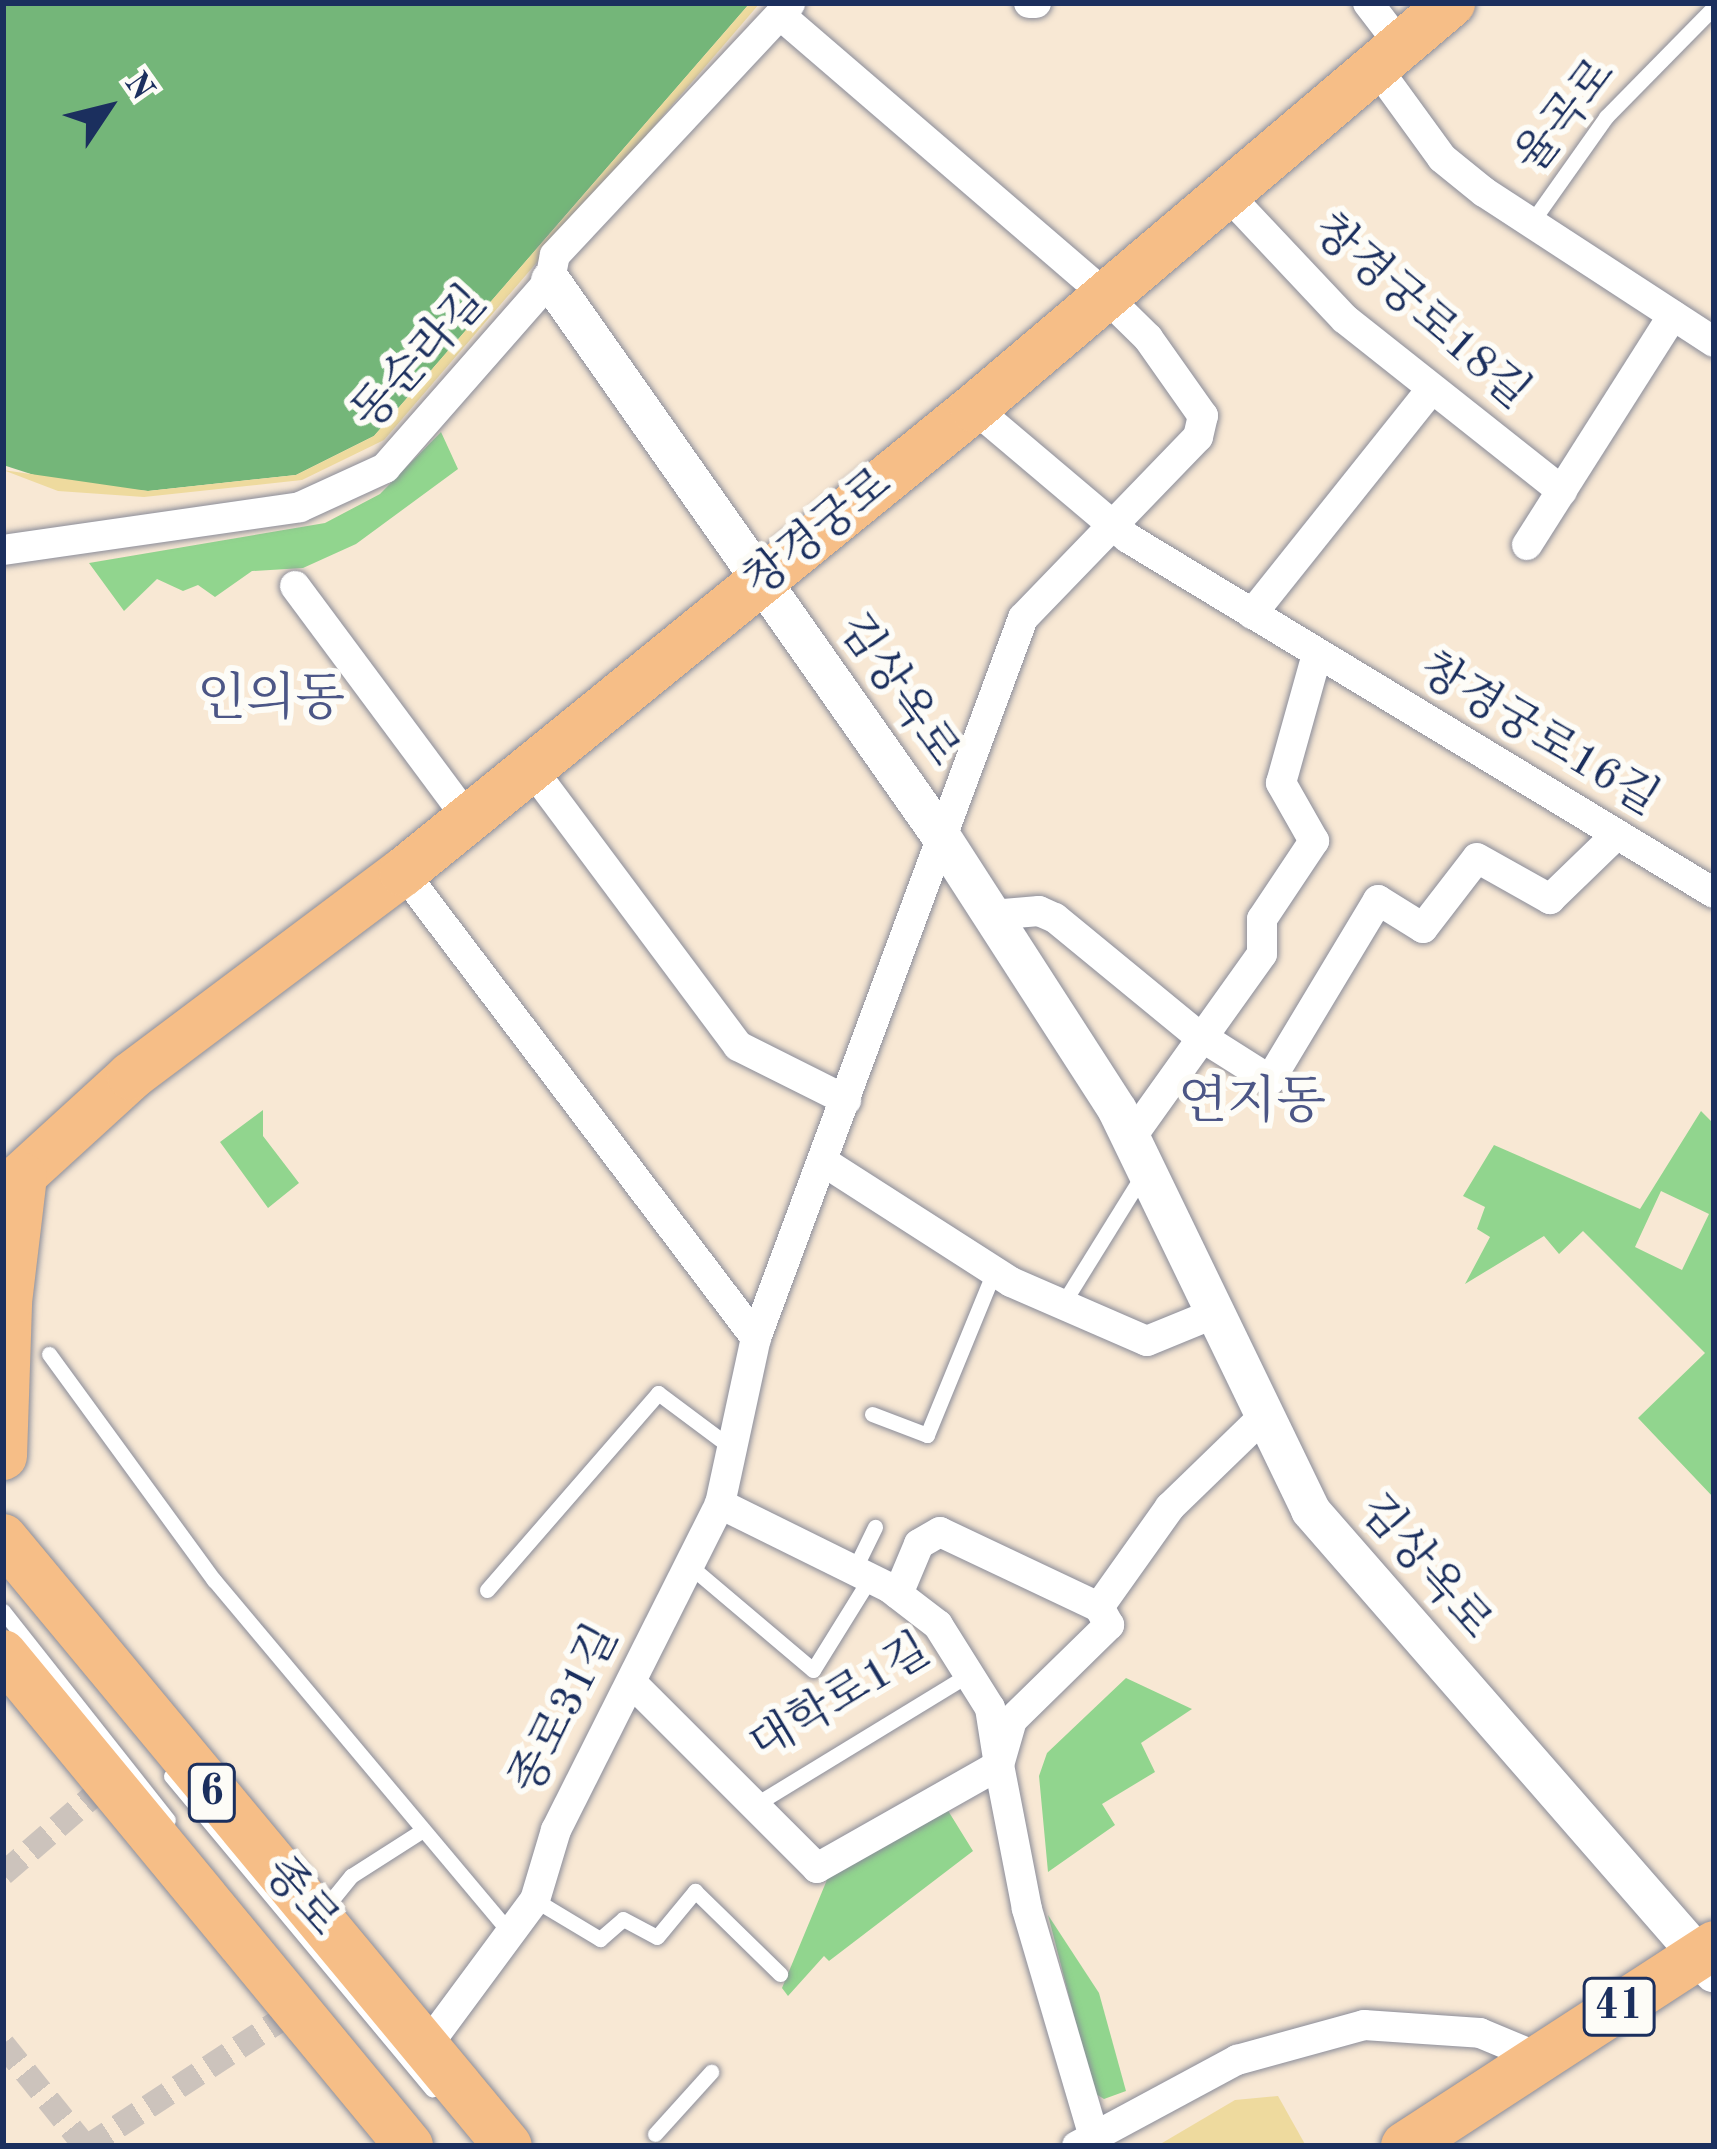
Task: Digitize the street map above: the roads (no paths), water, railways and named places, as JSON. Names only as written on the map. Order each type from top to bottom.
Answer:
[{"type":"main road","name":"창경궁로","points":[[10,1182],[130,1076],[403,872],[974,408],[1451,3]]},
{"type":"main road","points":[[3,1456],[10,1182]]},
{"type":"main road","name":"종로","points":[[3,1538],[315,1918],[429,2043],[508,2146]]},
{"type":"main road","name":"종로","points":[[3,1654],[409,2146]]},
{"type":"main road","name":"41","points":[[1405,2146],[1709,1957]]},
{"type":"street","points":[[1368,3],[1389,56],[1442,158],[1531,223],[1714,342]]},
{"type":"street","name":"동순라길","points":[[3,550],[322,500],[410,447],[550,280],[555,256],[785,9],[1106,297]]},
{"type":"street","name":"창경궁로18길","points":[[1227,194],[1345,319],[1562,490]]},
{"type":"street","points":[[550,280],[761,581]]},
{"type":"street","points":[[940,835],[1023,618],[1198,437],[1203,416],[1148,338],[1106,297]]},
{"type":"street","points":[[1527,545],[1673,315]]},
{"type":"street","points":[[1252,614],[1431,389]]},
{"type":"street","name":"창경궁로16길","points":[[974,408],[1110,523],[1714,893]]},
{"type":"street","name":"김상옥로","points":[[761,581],[780,628],[830,698],[855,714],[874,760],[915,818],[940,835],[1138,1155],[1310,1510],[1709,1957]]},
{"type":"street","points":[[295,586],[467,819]]},
{"type":"street","points":[[1138,1155],[1204,1035],[1262,954],[1262,919],[1313,841],[1280,783],[1317,654]]},
{"type":"street","points":[[531,768],[738,1046],[846,1100]]},
{"type":"street","name":"종로31길","points":[[429,2043],[536,1900],[556,1830],[720,1504],[756,1338],[940,835]]},
{"type":"street","points":[[992,916],[1039,911],[1055,918],[1204,1035],[1270,1080],[1378,900],[1423,928],[1477,858],[1550,899],[1615,836]]},
{"type":"street","points":[[403,872],[756,1338]]},
{"type":"street","points":[[824,1162],[994,1272],[1147,1341],[1213,1314]]},
{"type":"street","points":[[1099,1607],[1170,1507],[1262,1418]]},
{"type":"street","points":[[720,1504],[898,1594],[938,1625],[971,1673],[990,1708],[1027,1909],[1085,2141],[1237,2060],[1364,2025],[1480,2033],[1540,2058]]},
{"type":"street","points":[[898,1594],[919,1544],[940,1532],[1099,1607],[1109,1625],[1012,1720],[999,1765]]},
{"type":"street","name":"대학로1길","points":[[632,1682],[758,1803],[817,1868],[999,1765]]},
{"type":"lane","name":"율곡로","points":[[1531,223],[1606,117],[1714,7]]},
{"type":"lane","points":[[1062,1305],[1138,1155]]},
{"type":"lane","points":[[872,1414],[927,1435],[994,1272]]},
{"type":"lane","points":[[49,1354],[214,1580],[512,1936]]},
{"type":"lane","points":[[487,1590],[658,1393],[733,1449]]},
{"type":"lane","points":[[690,1565],[813,1670],[862,1574],[874,1527]]},
{"type":"lane","points":[[3,1611],[152,1793],[266,1976]]},
{"type":"lane","points":[[90,1646],[176,1784],[395,2053],[489,2146]]},
{"type":"lane","name":"대학로1길","points":[[758,1803],[971,1673]]},
{"type":"lane","points":[[315,1918],[350,1876],[424,1830]]},
{"type":"lane","points":[[536,1900],[600,1939],[623,1919],[657,1937],[695,1891],[780,1974]]},
{"type":"lane","points":[[655,2134],[711,2072]]},
{"type":"tunnel","points":[[3,1874],[107,1784]]},
{"type":"tunnel","points":[[88,2146],[294,2011]]},
{"type":"tunnel","points":[[3,2044],[85,2146]]},
{"type":"district","name":"인의동","points":[[271,701]]},
{"type":"district","name":"연지동","points":[[1252,1104]]}]
